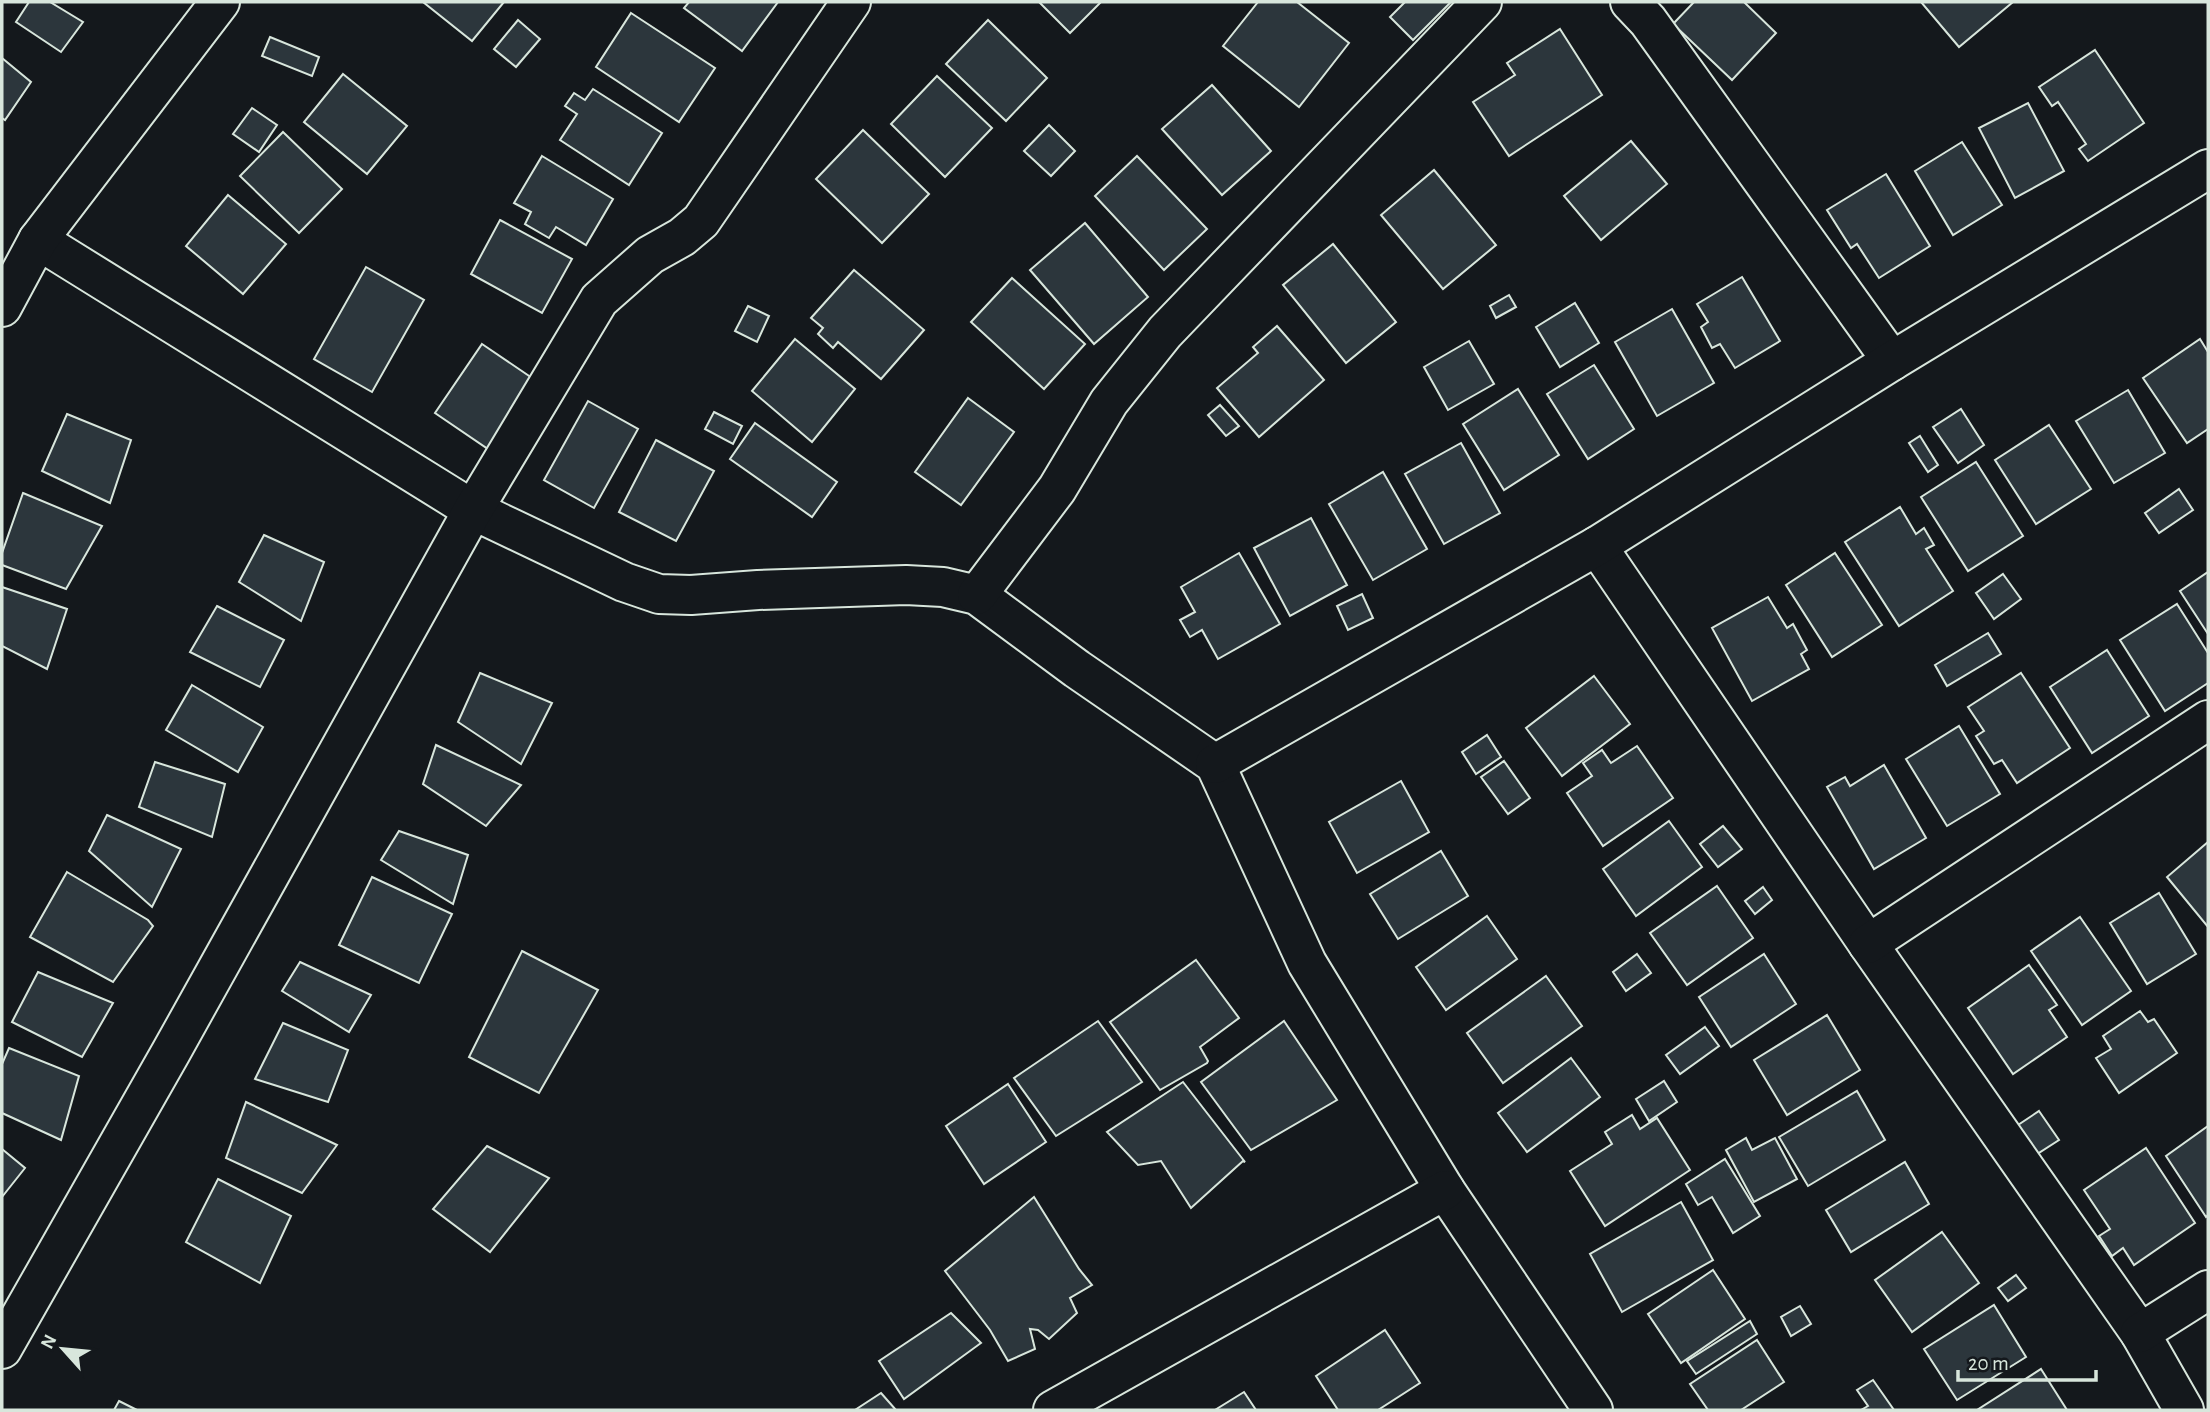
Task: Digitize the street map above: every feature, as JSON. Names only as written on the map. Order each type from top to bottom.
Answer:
[{"type":"street","points":[[2,307],[38,240],[220,2]]},
{"type":"street","points":[[2,1349],[473,510],[599,300],[650,255],[682,237],[701,221],[851,2]]},
{"type":"street","points":[[977,595],[1057,489],[1109,402],[1165,332],[1482,2]]},
{"type":"street","points":[[1630,2],[1648,21],[1892,361]]},
{"type":"street","points":[[1215,764],[1597,546],[1892,361],[2208,169]]},
{"type":"street","points":[[38,240],[473,510],[624,582],[659,594],[691,595],[906,585],[943,587],[977,595],[1077,669],[1215,764],[1307,963],[1445,1190],[1593,1410]]},
{"type":"street","points":[[1597,546],[1868,944],[2140,1333],[2184,1410]]},
{"type":"street","points":[[1868,944],[2208,720]]},
{"type":"street","points":[[1053,1410],[1445,1190]]},
{"type":"street","points":[[2140,1333],[2208,1290]]},
{"type":"building","points":[[29,2],[50,2],[83,22],[61,52],[16,22]]},
{"type":"building","points":[[423,2],[504,2],[472,41]]},
{"type":"building","points":[[689,2],[778,2],[742,51],[684,8]]},
{"type":"building","points":[[1039,2],[1101,2],[1070,33]]},
{"type":"building","points":[[1258,2],[1297,2],[1349,43],[1299,107],[1223,46]]},
{"type":"building","points":[[1405,2],[1451,2],[1413,40],[1390,17]]},
{"type":"building","points":[[1694,2],[1744,2],[1776,33],[1732,80],[1673,24]]},
{"type":"building","points":[[1921,2],[2013,2],[1959,47]]},
{"type":"building","points":[[631,13],[715,68],[679,122],[596,67]]},
{"type":"building","points":[[518,20],[540,39],[516,67],[494,49]]},
{"type":"building","points":[[988,20],[1047,78],[1006,121],[946,64]]},
{"type":"building","points":[[1560,29],[1602,95],[1509,156],[1473,102],[1515,75],[1507,63]]},
{"type":"building","points":[[270,37],[319,57],[312,76],[262,56]]},
{"type":"building","points":[[2095,50],[2144,123],[2088,161],[2079,149],[2086,144],[2058,102],[2052,106],[2039,87]]},
{"type":"building","points":[[2,58],[31,82],[5,120],[2,118]]},
{"type":"building","points":[[343,74],[407,126],[367,174],[304,122]]},
{"type":"building","points":[[937,76],[992,128],[945,177],[891,124]]},
{"type":"building","points":[[1212,85],[1271,151],[1222,195],[1162,129]]},
{"type":"building","points":[[593,89],[662,133],[629,185],[560,140],[577,114],[565,106],[574,93],[585,100]]},
{"type":"building","points":[[2028,103],[2064,171],[2015,198],[1979,128]]},
{"type":"building","points":[[252,108],[277,125],[259,152],[233,134]]},
{"type":"building","points":[[1049,125],[1075,151],[1051,176],[1024,151]]},
{"type":"building","points":[[863,130],[929,194],[882,243],[816,179]]},
{"type":"building","points":[[283,132],[342,189],[299,233],[240,176]]},
{"type":"building","points":[[1631,141],[1667,184],[1601,240],[1564,196]]},
{"type":"building","points":[[1962,142],[2002,205],[1953,235],[1915,171]]},
{"type":"building","points":[[542,156],[613,199],[586,245],[556,227],[549,238],[525,224],[531,212],[514,203]]},
{"type":"building","points":[[1137,156],[1207,229],[1164,270],[1095,196]]},
{"type":"building","points":[[1434,170],[1496,245],[1443,289],[1381,215]]},
{"type":"building","points":[[1886,174],[1930,246],[1879,278],[1857,244],[1851,248],[1827,210]]},
{"type":"building","points":[[228,195],[286,244],[243,294],[186,246]]},
{"type":"building","points":[[500,220],[572,259],[542,313],[471,274]]},
{"type":"building","points":[[1085,223],[1148,297],[1094,344],[1030,270]]},
{"type":"building","points":[[1333,244],[1396,322],[1346,363],[1283,285]]},
{"type":"building","points":[[366,267],[424,300],[372,392],[314,359]]},
{"type":"building","points":[[854,270],[924,330],[881,379],[838,342],[833,348],[818,334],[823,328],[811,318]]},
{"type":"building","points":[[1742,277],[1780,341],[1735,368],[1720,344],[1712,348],[1701,327],[1708,322],[1697,304]]},
{"type":"building","points":[[1012,278],[1085,344],[1044,389],[971,322]]},
{"type":"building","points":[[1509,295],[1516,307],[1496,318],[1490,306]]},
{"type":"building","points":[[1575,303],[1599,343],[1560,367],[1536,327]]},
{"type":"building","points":[[748,306],[769,316],[757,342],[735,331]]},
{"type":"building","points":[[1672,309],[1714,383],[1657,416],[1615,342]]},
{"type":"building","points":[[1277,326],[1324,380],[1259,437],[1217,388],[1258,353],[1253,347]]},
{"type":"building","points":[[795,339],[855,389],[812,442],[752,391]]},
{"type":"building","points":[[2200,339],[2208,352],[2208,429],[2187,443],[2143,378]]},
{"type":"building","points":[[1469,341],[1494,384],[1448,410],[1424,367]]},
{"type":"building","points":[[482,344],[535,380],[488,449],[435,413]]},
{"type":"building","points":[[1594,365],[1634,429],[1588,459],[1547,394]]},
{"type":"building","points":[[1518,389],[1559,455],[1504,490],[1463,424]]},
{"type":"building","points":[[2128,390],[2165,453],[2114,483],[2076,421]]},
{"type":"building","points":[[968,398],[1014,432],[961,505],[915,472]]},
{"type":"building","points":[[588,401],[638,429],[594,508],[544,480]]},
{"type":"building","points":[[1220,405],[1239,426],[1226,436],[1208,415]]},
{"type":"building","points":[[1961,409],[1984,445],[1958,463],[1933,427]]},
{"type":"building","points":[[714,412],[742,426],[733,444],[705,429]]},
{"type":"building","points":[[67,414],[131,440],[110,503],[42,471]]},
{"type":"building","points":[[755,423],[837,482],[812,517],[730,459]]},
{"type":"building","points":[[2049,425],[2091,489],[2036,524],[1995,460]]},
{"type":"building","points":[[1920,436],[1938,465],[1928,472],[1909,443]]},
{"type":"building","points":[[656,440],[714,471],[676,541],[619,512]]},
{"type":"building","points":[[1461,443],[1500,513],[1444,544],[1405,474]]},
{"type":"building","points":[[1976,462],[2023,536],[1968,571],[1921,497]]},
{"type":"building","points":[[1383,472],[1427,549],[1373,580],[1329,504]]},
{"type":"building","points":[[2179,489],[2193,510],[2159,533],[2145,513]]},
{"type":"building","points":[[23,493],[102,526],[66,589],[2,565],[2,553]]},
{"type":"building","points":[[1900,507],[1916,534],[1924,528],[1934,545],[1926,549],[1953,591],[1899,626],[1845,542]]},
{"type":"building","points":[[1311,518],[1347,585],[1290,616],[1254,548]]},
{"type":"building","points":[[264,535],[324,562],[301,621],[239,582]]},
{"type":"building","points":[[1239,553],[1280,624],[1218,659],[1202,630],[1190,637],[1180,620],[1195,612],[1181,587]]},
{"type":"building","points":[[1835,553],[1882,625],[1832,657],[1786,585]]},
{"type":"building","points":[[2208,572],[2208,634],[2180,591]]},
{"type":"building","points":[[2003,574],[2021,599],[1994,619],[1976,593]]},
{"type":"building","points":[[2,587],[67,609],[47,669],[2,646]]},
{"type":"building","points":[[1362,594],[1373,618],[1348,630],[1337,606]]},
{"type":"building","points":[[1768,597],[1787,628],[1793,624],[1807,650],[1801,654],[1809,669],[1752,701],[1712,628]]},
{"type":"building","points":[[2177,604],[2208,653],[2208,683],[2165,711],[2120,640]]},
{"type":"building","points":[[217,606],[284,640],[260,687],[190,652]]},
{"type":"building","points":[[1988,633],[2001,654],[1947,686],[1935,665]]},
{"type":"building","points":[[2107,650],[2149,716],[2092,753],[2050,687]]},
{"type":"building","points":[[480,673],[552,703],[521,764],[458,722]]},
{"type":"building","points":[[2021,673],[2070,748],[2017,783],[2002,760],[1994,764],[1976,736],[1984,731],[1968,707]]},
{"type":"building","points":[[1594,676],[1630,724],[1562,776],[1526,728]]},
{"type":"building","points":[[192,685],[263,727],[238,772],[166,730]]},
{"type":"building","points":[[1959,726],[2000,794],[1947,826],[1906,759]]},
{"type":"building","points":[[1487,735],[1501,757],[1476,774],[1462,752]]},
{"type":"building","points":[[436,745],[521,785],[486,826],[423,784]]},
{"type":"building","points":[[1637,746],[1673,798],[1603,846],[1567,793],[1592,776],[1583,763],[1602,750],[1611,763]]},
{"type":"building","points":[[1504,761],[1530,798],[1508,814],[1481,777]]},
{"type":"building","points":[[155,762],[225,784],[212,837],[139,807]]},
{"type":"building","points":[[1884,765],[1926,838],[1874,869],[1827,787],[1845,777],[1850,786]]},
{"type":"building","points":[[1401,781],[1429,832],[1357,873],[1329,822]]},
{"type":"building","points":[[107,815],[181,849],[152,907],[89,851]]},
{"type":"building","points":[[1669,821],[1702,867],[1636,916],[1603,869]]},
{"type":"building","points":[[1723,826],[1742,849],[1718,867],[1700,844]]},
{"type":"building","points":[[399,831],[468,855],[453,904],[381,860]]},
{"type":"building","points":[[2208,842],[2208,927],[2167,877]]},
{"type":"building","points":[[1441,851],[1468,896],[1398,939],[1370,894]]},
{"type":"building","points":[[67,872],[148,920],[153,926],[113,982],[30,937]]},
{"type":"building","points":[[372,877],[452,914],[419,983],[339,945]]},
{"type":"building","points":[[1717,886],[1753,938],[1687,985],[1650,933]]},
{"type":"building","points":[[1763,887],[1772,900],[1755,914],[1745,901]]},
{"type":"building","points":[[2159,893],[2196,954],[2147,984],[2110,923]]},
{"type":"building","points":[[1487,916],[1517,959],[1446,1010],[1416,967]]},
{"type":"building","points":[[2080,917],[2131,991],[2082,1025],[2031,951]]},
{"type":"building","points":[[522,951],[598,990],[539,1093],[469,1057]]},
{"type":"building","points":[[1637,954],[1651,973],[1626,991],[1613,972]]},
{"type":"building","points":[[1764,954],[1796,1004],[1731,1047],[1699,997]]},
{"type":"building","points":[[1196,960],[1239,1018],[1200,1047],[1207,1063],[1160,1090],[1110,1022]]},
{"type":"building","points":[[300,962],[371,995],[349,1032],[282,991]]},
{"type":"building","points":[[2029,965],[2057,1005],[2049,1010],[2067,1037],[2013,1074],[1968,1008]]},
{"type":"building","points":[[38,972],[113,1003],[82,1057],[12,1022]]},
{"type":"building","points":[[1546,976],[1582,1026],[1503,1083],[1467,1033]]},
{"type":"building","points":[[2140,1011],[2148,1022],[2154,1019],[2177,1053],[2119,1093],[2096,1058],[2111,1049],[2103,1036]]},
{"type":"building","points":[[1827,1015],[1860,1070],[1787,1115],[1754,1060]]},
{"type":"building","points":[[1098,1021],[1142,1082],[1056,1136],[1014,1078]]},
{"type":"building","points":[[1284,1021],[1337,1100],[1251,1150],[1201,1082]]},
{"type":"building","points":[[283,1023],[348,1050],[328,1102],[255,1079]]},
{"type":"building","points":[[1705,1027],[1719,1046],[1680,1074],[1666,1055]]},
{"type":"building","points":[[9,1048],[79,1076],[61,1140],[2,1113],[2,1064]]},
{"type":"building","points":[[1571,1058],[1600,1097],[1527,1152],[1498,1113]]},
{"type":"building","points":[[1664,1081],[1677,1102],[1649,1121],[1636,1099]]},
{"type":"building","points":[[1183,1082],[1245,1162],[1191,1208],[1161,1161],[1138,1165],[1107,1132]]},
{"type":"building","points":[[1008,1084],[1046,1142],[984,1184],[946,1126]]},
{"type":"building","points":[[1857,1091],[1885,1140],[1808,1186],[1779,1137]]},
{"type":"building","points":[[246,1102],[337,1145],[302,1193],[226,1158]]},
{"type":"building","points":[[2039,1111],[2059,1140],[2034,1156],[2015,1127]]},
{"type":"building","points":[[1632,1115],[1640,1129],[1657,1118],[1690,1170],[1605,1226],[1570,1171],[1612,1144],[1605,1132]]},
{"type":"building","points":[[2208,1126],[2208,1215],[2206,1217],[2166,1156]]},
{"type":"building","points":[[1746,1138],[1752,1150],[1775,1138],[1797,1179],[1754,1202],[1726,1150]]},
{"type":"building","points":[[487,1146],[549,1178],[490,1252],[433,1209]]},
{"type":"building","points":[[2146,1148],[2195,1223],[2134,1265],[2123,1248],[2112,1256],[2099,1236],[2110,1229],[2084,1190]]},
{"type":"building","points":[[2,1149],[25,1168],[2,1197]]},
{"type":"building","points":[[1725,1159],[1760,1216],[1733,1233],[1712,1197],[1698,1205],[1686,1184]]},
{"type":"building","points":[[1905,1162],[1929,1204],[1851,1252],[1826,1210]]},
{"type":"building","points":[[218,1179],[291,1216],[260,1283],[186,1242]]},
{"type":"building","points":[[1034,1197],[1092,1285],[1070,1298],[1077,1313],[1049,1339],[1038,1330],[1030,1329],[1035,1349],[1008,1361],[990,1330],[945,1271]]},
{"type":"building","points":[[1681,1202],[1713,1260],[1622,1312],[1590,1254]]},
{"type":"building","points":[[1942,1232],[1979,1283],[1912,1332],[1875,1280]]},
{"type":"building","points":[[1713,1270],[1745,1319],[1681,1363],[1648,1314]]},
{"type":"building","points":[[2016,1275],[2026,1288],[2008,1301],[1998,1288]]},
{"type":"building","points":[[1994,1305],[2026,1357],[1957,1400],[1924,1349]]},
{"type":"building","points":[[1800,1306],[1811,1324],[1791,1336],[1781,1317]]},
{"type":"building","points":[[951,1313],[981,1343],[904,1399],[879,1361]]},
{"type":"building","points":[[1750,1321],[1757,1334],[1696,1374],[1687,1361]]},
{"type":"building","points":[[1385,1330],[1420,1383],[1378,1410],[1338,1410],[1316,1376]]},
{"type":"building","points":[[1757,1340],[1784,1382],[1741,1410],[1708,1410],[1690,1384]]},
{"type":"building","points":[[2041,1369],[2067,1410],[1977,1410]]},
{"type":"building","points":[[1873,1380],[1894,1410],[1861,1410],[1868,1406],[1857,1390]]},
{"type":"building","points":[[1244,1392],[1256,1410],[1215,1410]]},
{"type":"building","points":[[881,1393],[896,1410],[855,1410]]},
{"type":"building","points":[[119,1401],[137,1410],[114,1410]]}]
